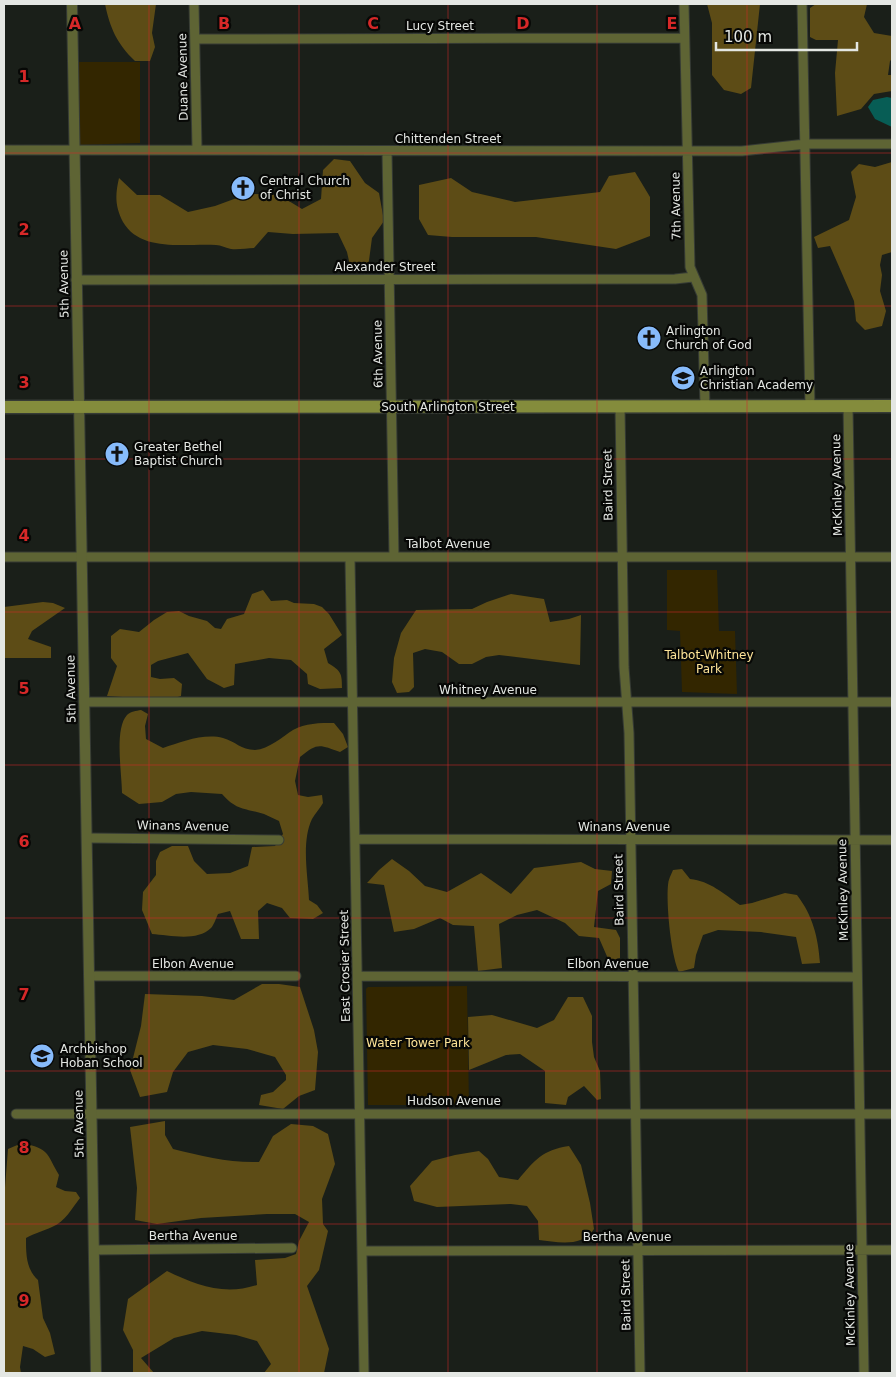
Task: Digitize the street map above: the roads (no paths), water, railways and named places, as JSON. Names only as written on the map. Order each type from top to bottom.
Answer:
[{"type":"main road","name":"South Arlington Street","points":[[4,406],[892,406]]},
{"type":"street","name":"5th Avenue","points":[[72,4],[96,1373]]},
{"type":"street","name":"Duane Avenue","points":[[194,4],[197,149]]},
{"type":"street","name":"7th Avenue","points":[[684,4],[690,267],[702,295],[705,406]]},
{"type":"street","points":[[802,4],[810,406]]},
{"type":"street","name":"Lucy Street","points":[[195,39],[684,38]]},
{"type":"street","name":"Chittenden Street","points":[[4,150],[742,151],[806,144],[892,144]]},
{"type":"street","name":"6th Avenue","points":[[387,152],[394,557]]},
{"type":"street","name":"Alexander Street","points":[[76,280],[678,279],[693,277]]},
{"type":"street","name":"McKinley Avenue","points":[[848,406],[864,1373]]},
{"type":"street","name":"Baird Street","points":[[620,407],[621,557],[626,702],[629,733],[640,1373]]},
{"type":"street","name":"Talbot Avenue","points":[[4,557],[350,559],[394,557],[892,557]]},
{"type":"street","name":"East Crosier Street","points":[[350,559],[364,1373]]},
{"type":"street","name":"Whitney Avenue","points":[[84,702],[892,702]]},
{"type":"street","name":"Winans Avenue","points":[[87,838],[279,840]]},
{"type":"street","name":"Winans Avenue","points":[[355,839],[892,840]]},
{"type":"street","name":"Elbon Avenue","points":[[89,976],[296,976]]},
{"type":"street","name":"Elbon Avenue","points":[[358,976],[857,977]]},
{"type":"street","name":"Hudson Avenue","points":[[16,1114],[892,1114]]},
{"type":"street","name":"Bertha Avenue","points":[[94,1250],[292,1248]]},
{"type":"street","name":"Bertha Avenue","points":[[363,1250],[892,1250]]},
{"type":"water","points":[[887,97],[892,98],[892,127],[875,119],[868,107],[873,100]]},
{"type":"place","name":"Central Church of Christ","points":[[243,188]]},
{"type":"place","name":"Arlington Church of God","points":[[649,338]]},
{"type":"place","name":"Arlington Christian Academy","points":[[683,378]]},
{"type":"place","name":"Greater Bethel Baptist Church","points":[[117,454]]},
{"type":"place","name":"Archbishop Hoban School","points":[[42,1056]]},
{"type":"park label","name":"Talbot-Whitney Park","points":[[709,662]]},
{"type":"park label","name":"Water Tower Park","points":[[418,1043]]}]
